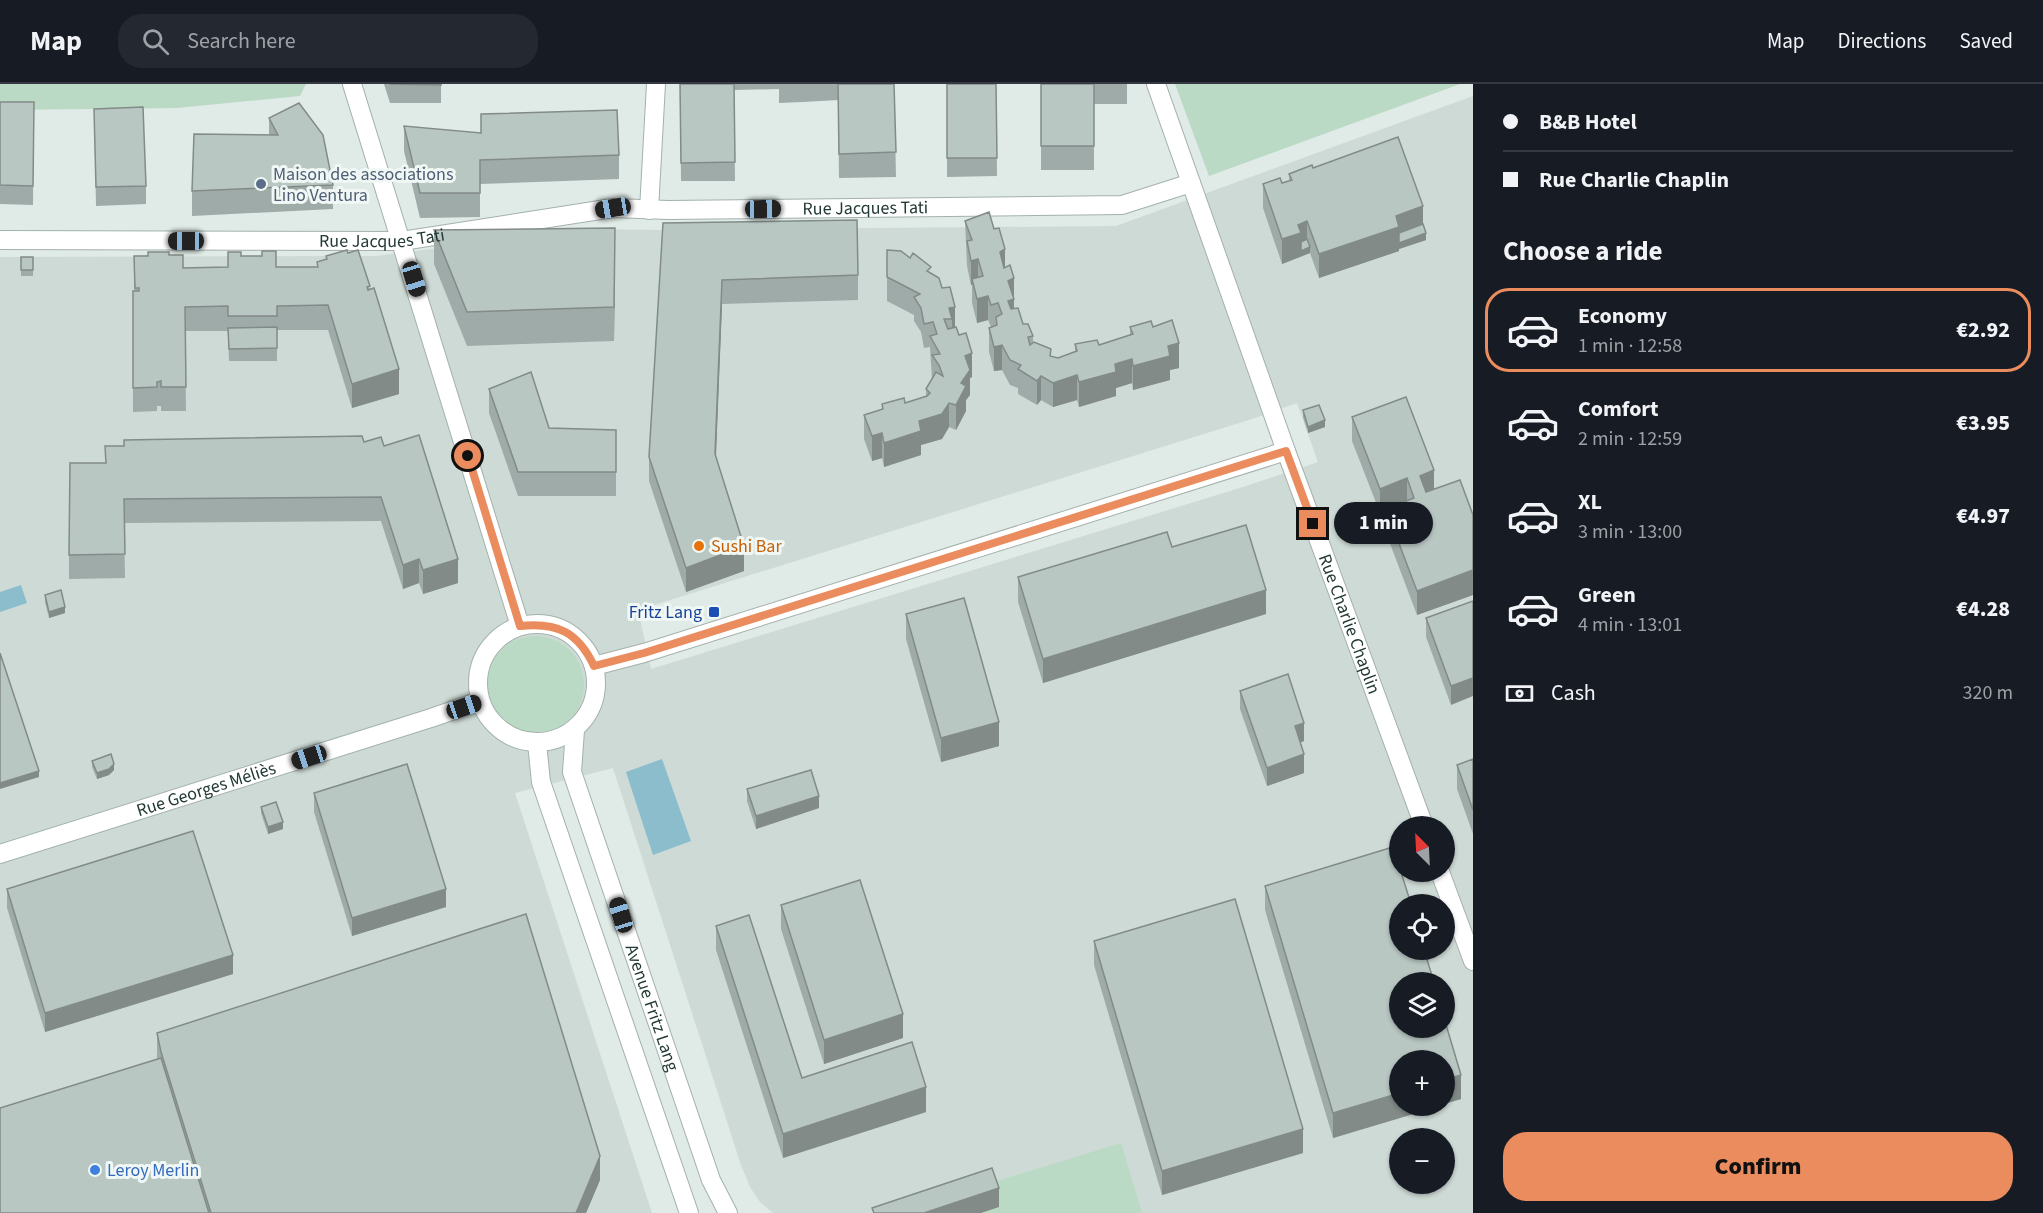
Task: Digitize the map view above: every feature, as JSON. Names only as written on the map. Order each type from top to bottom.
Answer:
[{"type":"street","points":[[352,84],[520,626]]},
{"type":"street","points":[[649,210],[656,84]]},
{"type":"street","name":"Rue Charlie Chaplin","points":[[1156,84],[1286,451],[1420,816]]},
{"type":"street","name":"Rue Jacques Tati","points":[[0,240],[402,241],[613,208],[649,210],[1122,205],[1191,183]]},
{"type":"street","points":[[594,666],[644,653],[1286,451]]},
{"type":"street","points":[[539,624],[557,627],[573,636],[586,649],[594,666],[597,683],[594,701],[587,717],[575,730],[557,740],[537,743],[518,740],[502,732],[488,718],[480,701],[478,682],[481,664],[490,647],[503,634],[520,626],[539,624]]},
{"type":"street","name":"Rue Georges Méliès","points":[[0,854],[480,701]]},
{"type":"street","name":"Avenue Fritz Lang","points":[[575,730],[572,772],[711,1180],[728,1213]]},
{"type":"street","name":"Avenue Fritz Lang","points":[[537,743],[542,782],[689,1213]]},
{"type":"street","points":[[1444,882],[1473,961]]},
{"type":"shaded area","points":[[1473,96],[1473,1213],[773,1213],[760,1202],[750,1187],[741,1165],[613,768],[515,793],[652,1213],[0,1213],[0,257],[376,256],[589,229],[1116,226]],"holes":[[[1297,403],[1318,462],[651,669],[638,610]]]},
{"type":"green space","points":[[0,84],[306,84],[300,96],[177,108],[0,110]]},
{"type":"green space","points":[[1175,84],[1460,84],[1209,176]]},
{"type":"green space","points":[[535,636],[554,639],[570,650],[581,666],[584,685],[581,704],[570,720],[554,731],[535,734],[516,731],[500,720],[489,704],[486,685],[489,666],[500,650],[516,639]]},
{"type":"green space","points":[[1121,1143],[1142,1213],[893,1213]]},
{"type":"water","points":[[21,585],[27,603],[0,612],[0,592]]},
{"type":"water","points":[[662,759],[691,841],[653,855],[626,772]]},
{"type":"building","points":[[390,84],[441,84],[441,85]]},
{"type":"building","points":[[680,84],[734,84],[735,162],[681,163]]},
{"type":"building","points":[[838,84],[894,84],[896,152],[839,154]]},
{"type":"building","points":[[947,84],[996,84],[997,158],[947,158]]},
{"type":"building","points":[[1041,84],[1094,84],[1094,146],[1041,146]]},
{"type":"building","points":[[0,102],[34,102],[33,186],[0,185]]},
{"type":"building","points":[[299,103],[323,135],[333,185],[192,191],[194,134],[278,135],[269,118]]},
{"type":"building","points":[[143,107],[146,186],[96,187],[94,109]]},
{"type":"building","points":[[617,110],[619,155],[480,160],[480,193],[420,193],[404,126],[481,133],[481,114]]},
{"type":"building","points":[[1398,137],[1423,206],[1396,216],[1399,227],[1319,254],[1307,221],[1298,225],[1301,233],[1282,239],[1263,184],[1280,178],[1282,183],[1292,180],[1289,174],[1312,165],[1313,168]]},
{"type":"building","points":[[989,212],[994,229],[999,228],[1005,249],[1000,252],[1004,268],[1010,265],[1014,278],[1008,281],[1014,299],[1008,301],[1011,309],[1018,308],[1023,324],[1028,324],[1033,336],[1028,337],[1030,345],[1034,342],[1051,349],[1050,356],[1058,358],[1077,351],[1075,344],[1097,340],[1099,345],[1133,334],[1130,327],[1151,321],[1153,327],[1172,320],[1179,343],[1168,346],[1170,356],[1133,366],[1132,359],[1115,364],[1116,372],[1079,382],[1077,375],[1053,383],[1041,376],[1037,381],[1018,369],[1021,365],[1010,360],[1002,345],[994,347],[989,328],[997,325],[996,317],[1002,314],[998,303],[991,305],[988,296],[977,299],[972,279],[983,276],[978,259],[971,261],[967,241],[972,240],[965,221]]},
{"type":"building","points":[[857,220],[858,275],[722,280],[715,454],[744,546],[686,568],[649,457],[663,223]]},
{"type":"building","points":[[1423,224],[1426,233],[1399,243],[1399,233]]},
{"type":"building","points":[[615,228],[614,307],[467,312],[434,230]]},
{"type":"building","points":[[1307,239],[1310,247],[1301,251],[1301,242]]},
{"type":"building","points":[[347,250],[348,253],[358,250],[370,286],[367,287],[368,290],[374,288],[399,369],[352,384],[328,305],[277,306],[277,316],[228,316],[228,306],[185,307],[186,387],[161,387],[161,381],[157,382],[157,387],[133,388],[133,291],[139,291],[139,288],[135,288],[134,256],[148,256],[148,252],[169,252],[169,255],[183,255],[183,268],[228,267],[228,252],[241,252],[241,256],[262,256],[262,251],[276,251],[276,267],[318,267],[317,262],[327,259],[326,256]]},
{"type":"building","points":[[887,250],[901,251],[910,258],[913,253],[931,267],[927,271],[939,278],[942,288],[950,287],[955,307],[949,308],[952,319],[944,319],[948,329],[956,327],[959,335],[966,333],[972,353],[965,356],[970,370],[961,383],[966,386],[956,405],[949,403],[942,414],[919,421],[921,431],[884,443],[882,433],[872,436],[864,415],[883,409],[882,404],[904,398],[905,403],[927,396],[930,393],[926,389],[936,372],[943,376],[932,355],[940,354],[930,336],[937,334],[933,322],[924,324],[921,308],[914,297],[920,294],[887,277]]},
{"type":"building","points":[[21,257],[33,257],[33,270],[21,270]]},
{"type":"building","points":[[277,327],[277,348],[229,349],[228,328]]},
{"type":"building","points":[[531,372],[549,428],[616,430],[616,472],[518,472],[489,389]]},
{"type":"building","points":[[1406,397],[1434,470],[1420,476],[1426,492],[1460,480],[1473,515],[1473,570],[1417,591],[1386,509],[1414,498],[1407,478],[1380,489],[1352,417]]},
{"type":"building","points":[[1319,405],[1325,420],[1308,427],[1303,410]]},
{"type":"building","points":[[419,435],[458,559],[423,570],[419,559],[403,565],[381,497],[124,499],[125,554],[69,555],[70,463],[106,463],[105,446],[124,446],[124,440],[362,436],[364,442],[381,437],[384,446]]},
{"type":"building","points":[[1246,525],[1266,590],[1043,659],[1018,577],[1167,532],[1172,547]]},
{"type":"building","points":[[61,590],[65,607],[49,612],[45,595]]},
{"type":"building","points":[[964,598],[999,722],[941,738],[906,614]]},
{"type":"building","points":[[1473,601],[1473,678],[1451,686],[1426,618]]},
{"type":"building","points":[[0,653],[39,771],[0,783]]},
{"type":"building","points":[[1288,674],[1304,723],[1295,726],[1304,754],[1267,768],[1240,691]]},
{"type":"building","points":[[111,754],[114,764],[109,769],[97,773],[92,761]]},
{"type":"building","points":[[1473,759],[1473,810],[1457,765]]},
{"type":"building","points":[[407,764],[446,889],[352,918],[314,793]]},
{"type":"building","points":[[811,770],[819,796],[756,816],[747,789]]},
{"type":"building","points":[[276,802],[283,822],[268,827],[261,807]]},
{"type":"building","points":[[193,831],[233,955],[45,1013],[7,889]]},
{"type":"building","points":[[1389,848],[1389,882],[1404,882],[1408,894],[1389,894],[1389,960],[1427,960],[1431,972],[1389,972],[1389,1038],[1450,1038],[1454,1050],[1389,1050],[1389,1096],[1333,1113],[1265,886]]},
{"type":"building","points":[[860,880],[903,1014],[824,1040],[781,905]]},
{"type":"building","points":[[1235,899],[1303,1129],[1162,1171],[1094,941]]},
{"type":"building","points":[[526,914],[600,1156],[576,1213],[211,1213],[157,1033]]},
{"type":"building","points":[[749,915],[802,1078],[912,1042],[926,1087],[783,1134],[716,926]]},
{"type":"building","points":[[1455,1055],[1461,1075],[1455,1077]]},
{"type":"building","name":"Leroy Merlin","points":[[161,1058],[209,1213],[0,1213],[0,1108]]},
{"type":"building","points":[[992,1168],[999,1188],[924,1213],[874,1213],[872,1208]]},
{"type":"place","name":"Maison des associations Lino Ventura","points":[[261,184]]},
{"type":"place","name":"Sushi Bar","points":[[699,546]]},
{"type":"place","name":"Fritz Lang","points":[[714,612]]},
{"type":"place","name":"Leroy Merlin","points":[[95,1170]]},
{"type":"route","points":[[468,456],[520,626],[539,624],[557,627],[573,636],[586,649],[594,666],[644,653],[1286,451],[1313,524]]}]
